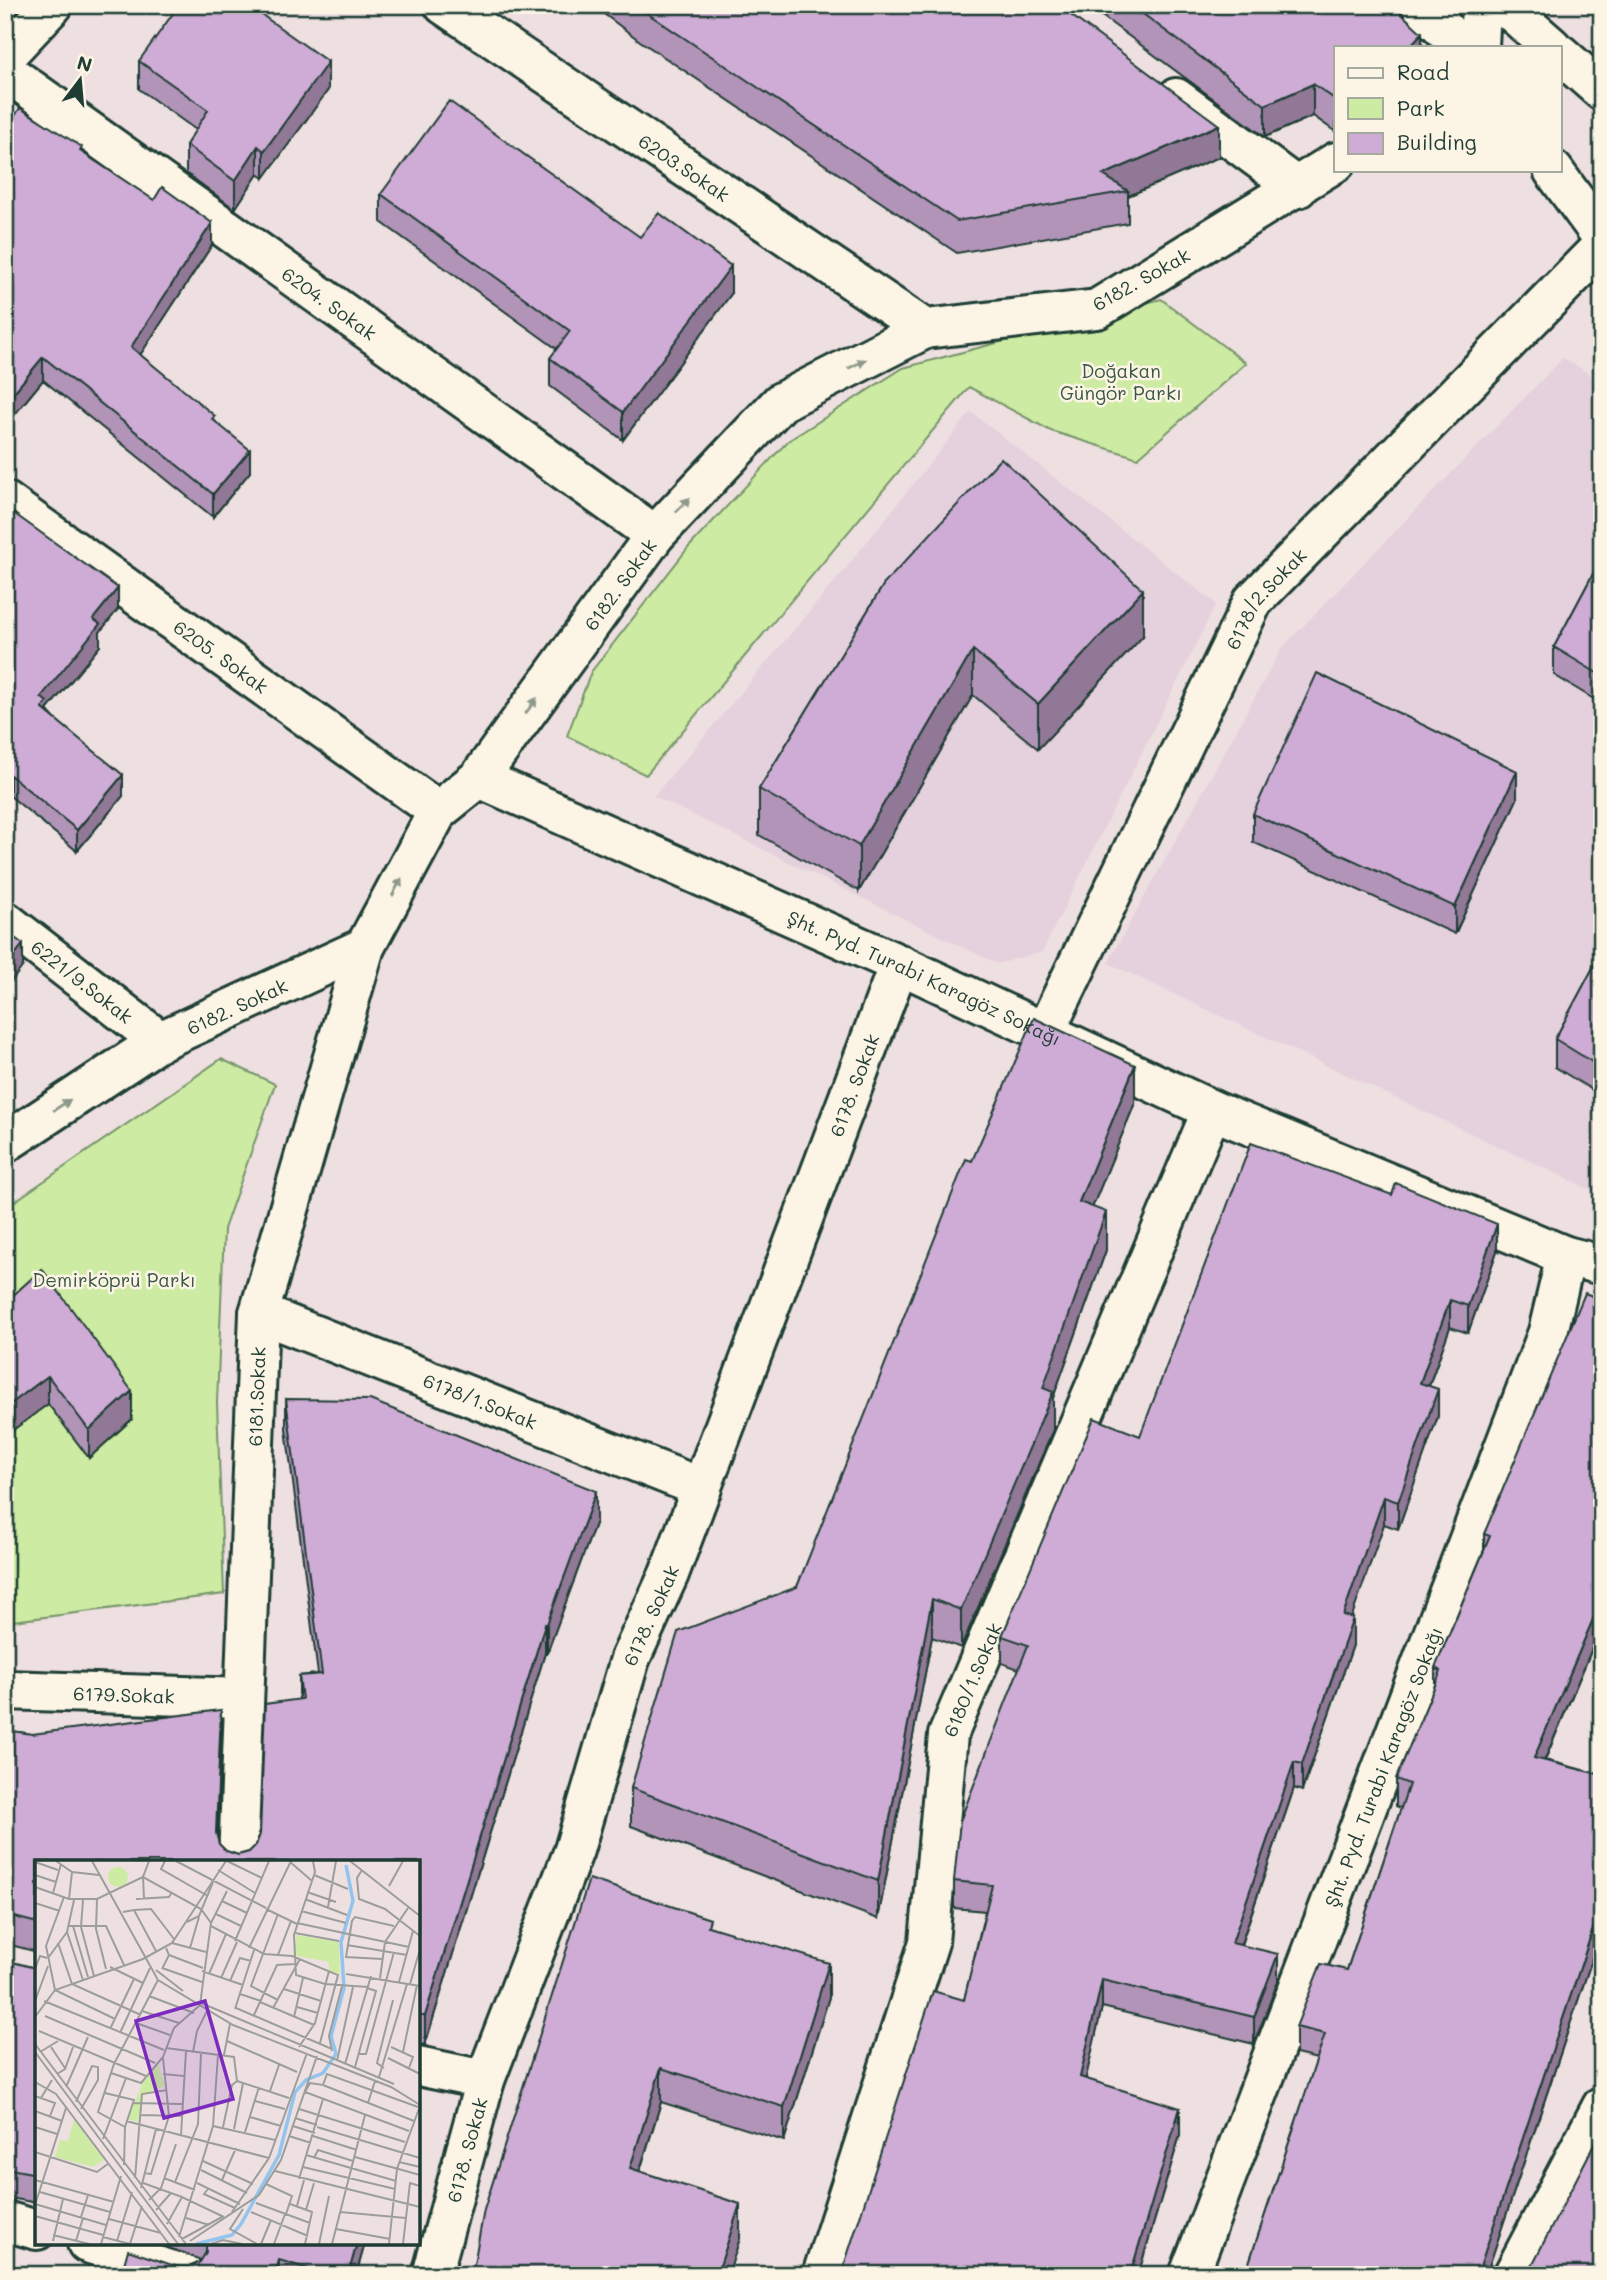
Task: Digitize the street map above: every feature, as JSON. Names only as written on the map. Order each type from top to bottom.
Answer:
[{"type":"street","points":[[5,56],[53,5]]},
{"type":"street","name":"6203.Sokak","points":[[444,5],[925,329]]},
{"type":"street","points":[[1421,5],[1460,46]]},
{"type":"street","points":[[1479,46],[1481,5]]},
{"type":"street","points":[[1504,5],[1551,46]]},
{"type":"street","points":[[1562,56],[1602,91]]},
{"type":"street","name":"6204. Sokak","points":[[5,71],[655,535]]},
{"type":"street","points":[[1147,77],[1298,188]]},
{"type":"street","name":"6182. Sokak","points":[[5,1143],[160,1041],[365,947],[438,811],[479,778],[655,535],[781,402],[925,329],[1097,309],[1298,188],[1334,163]]},
{"type":"street","points":[[1554,172],[1602,237]]},
{"type":"street","name":"6178/2.Sokak","points":[[1044,1034],[1254,601],[1602,246]]},
{"type":"street","name":"6205. Sokak","points":[[5,501],[438,811]]},
{"type":"street","name":"Şht. Pyd. Turabi Karagöz Sokağı","points":[[479,778],[900,964],[1044,1034],[1212,1110],[1584,1260],[1548,1332],[1189,2275]]},
{"type":"street","name":"6221/9.Sokak","points":[[5,921],[160,1041]]},
{"type":"street","name":"6181.Sokak","points":[[238,1860],[243,1698],[256,1456],[259,1313],[365,947]]},
{"type":"street","name":"6178. Sokak","points":[[432,2275],[485,2080],[574,1850],[630,1659],[670,1574],[900,964]]},
{"type":"street","name":"6180/1.Sokak","points":[[822,2275],[929,1942],[948,1735],[1212,1110]]},
{"type":"street","name":"6178/1.Sokak","points":[[259,1313],[702,1488]]},
{"type":"street","name":"6179.Sokak","points":[[5,1690],[243,1698]]},
{"type":"street","points":[[420,2066],[485,2080]]},
{"type":"street","points":[[1513,2275],[1602,2106]]},
{"type":"street","points":[[5,2221],[35,2229]]},
{"type":"street","points":[[91,2245],[117,2257],[186,2275]]},
{"type":"shaded area","points":[[1563,358],[1602,382],[1602,1195],[1108,963],[1282,648]]},
{"type":"shaded area","points":[[971,412],[1216,604],[1042,952],[997,964],[654,796],[842,573]]},
{"type":"green space","name":"Doğakan Güngör Parkı","points":[[1161,299],[1246,363],[1138,458],[1051,431],[969,387],[646,775],[567,736],[591,672],[688,548],[788,441],[903,368]]},
{"type":"green space","name":"Demirköprü Parkı","points":[[221,1059],[275,1084],[224,1229],[217,1403],[224,1594],[5,1622],[5,1208]]},
{"type":"building","points":[[179,5],[248,5],[328,62],[264,151],[258,146],[235,181],[186,145],[208,110],[139,61]]},
{"type":"building","points":[[635,5],[1057,5],[1219,125],[1103,175],[1128,191],[957,221]]},
{"type":"building","points":[[1131,5],[1392,5],[1422,33],[1410,46],[1334,46],[1334,99],[1313,84],[1265,105]]},
{"type":"building","points":[[449,101],[640,237],[659,213],[731,266],[623,412],[550,358],[570,331],[381,194]]},
{"type":"building","points":[[20,108],[82,147],[80,151],[154,200],[162,187],[212,223],[131,347],[215,416],[212,419],[250,450],[213,494],[43,357],[5,401],[5,131]]},
{"type":"building","points":[[1001,458],[1143,590],[1038,704],[973,650],[859,846],[759,789],[884,584]]},
{"type":"building","points":[[5,507],[118,588],[93,619],[100,624],[41,697],[47,702],[42,708],[123,775],[77,830],[10,775],[5,781]]},
{"type":"building","points":[[1602,557],[1602,676],[1554,647]]},
{"type":"building","points":[[1317,673],[1517,771],[1455,907],[1253,814]]},
{"type":"building","points":[[5,931],[23,944],[5,968]]},
{"type":"building","points":[[1602,951],[1602,1068],[1555,1039]]},
{"type":"building","points":[[1034,1018],[1135,1065],[1079,1202],[1106,1212],[1043,1388],[1053,1392],[961,1610],[932,1599],[878,1881],[631,1788],[678,1632],[797,1587],[966,1159],[972,1161]]},
{"type":"building","points":[[1251,1143],[1392,1195],[1396,1183],[1497,1224],[1468,1306],[1450,1300],[1420,1383],[1438,1389],[1398,1502],[1384,1497],[1343,1615],[1353,1618],[1302,1764],[1294,1762],[1232,1943],[1278,1954],[1254,2017],[1102,1980],[1080,2077],[1180,2108],[1130,2275],[841,2275],[933,1991],[964,2000],[992,1885],[954,1881],[960,1821],[1028,1645],[1002,1636],[1094,1418],[1140,1436]]},
{"type":"building","points":[[42,1269],[132,1391],[89,1430],[48,1376],[5,1408],[5,1293],[10,1298]]},
{"type":"building","points":[[1585,1293],[1602,1300],[1602,1598],[1534,1758],[1602,1775],[1602,1902],[1477,2275],[1245,2275],[1325,2034],[1296,2027],[1321,1964],[1347,1970],[1409,1784],[1396,1779],[1441,1671],[1435,1668],[1490,1536],[1484,1534]]},
{"type":"building","points":[[286,1399],[370,1400],[596,1491],[545,1624],[425,2016],[420,2016],[420,1860],[35,1860],[35,1922],[5,1916],[5,1730],[32,1734],[221,1710],[216,1833],[219,1844],[226,1851],[238,1855],[249,1852],[256,1845],[260,1834],[265,1704],[302,1699],[299,1676],[322,1674]]},
{"type":"building","points":[[589,1879],[710,1919],[708,1926],[829,1963],[784,2107],[661,2068],[630,2168],[740,2204],[717,2275],[472,2275],[484,2210]]},
{"type":"building","points":[[5,1960],[35,1967],[35,2174],[5,2168]]},
{"type":"building","points":[[1602,2129],[1602,2275],[1527,2275]]},
{"type":"building","points":[[206,2245],[356,2245],[348,2275],[329,2275],[279,2260],[275,2275],[121,2275],[128,2250],[178,2267],[190,2267],[200,2262],[206,2252]]}]
